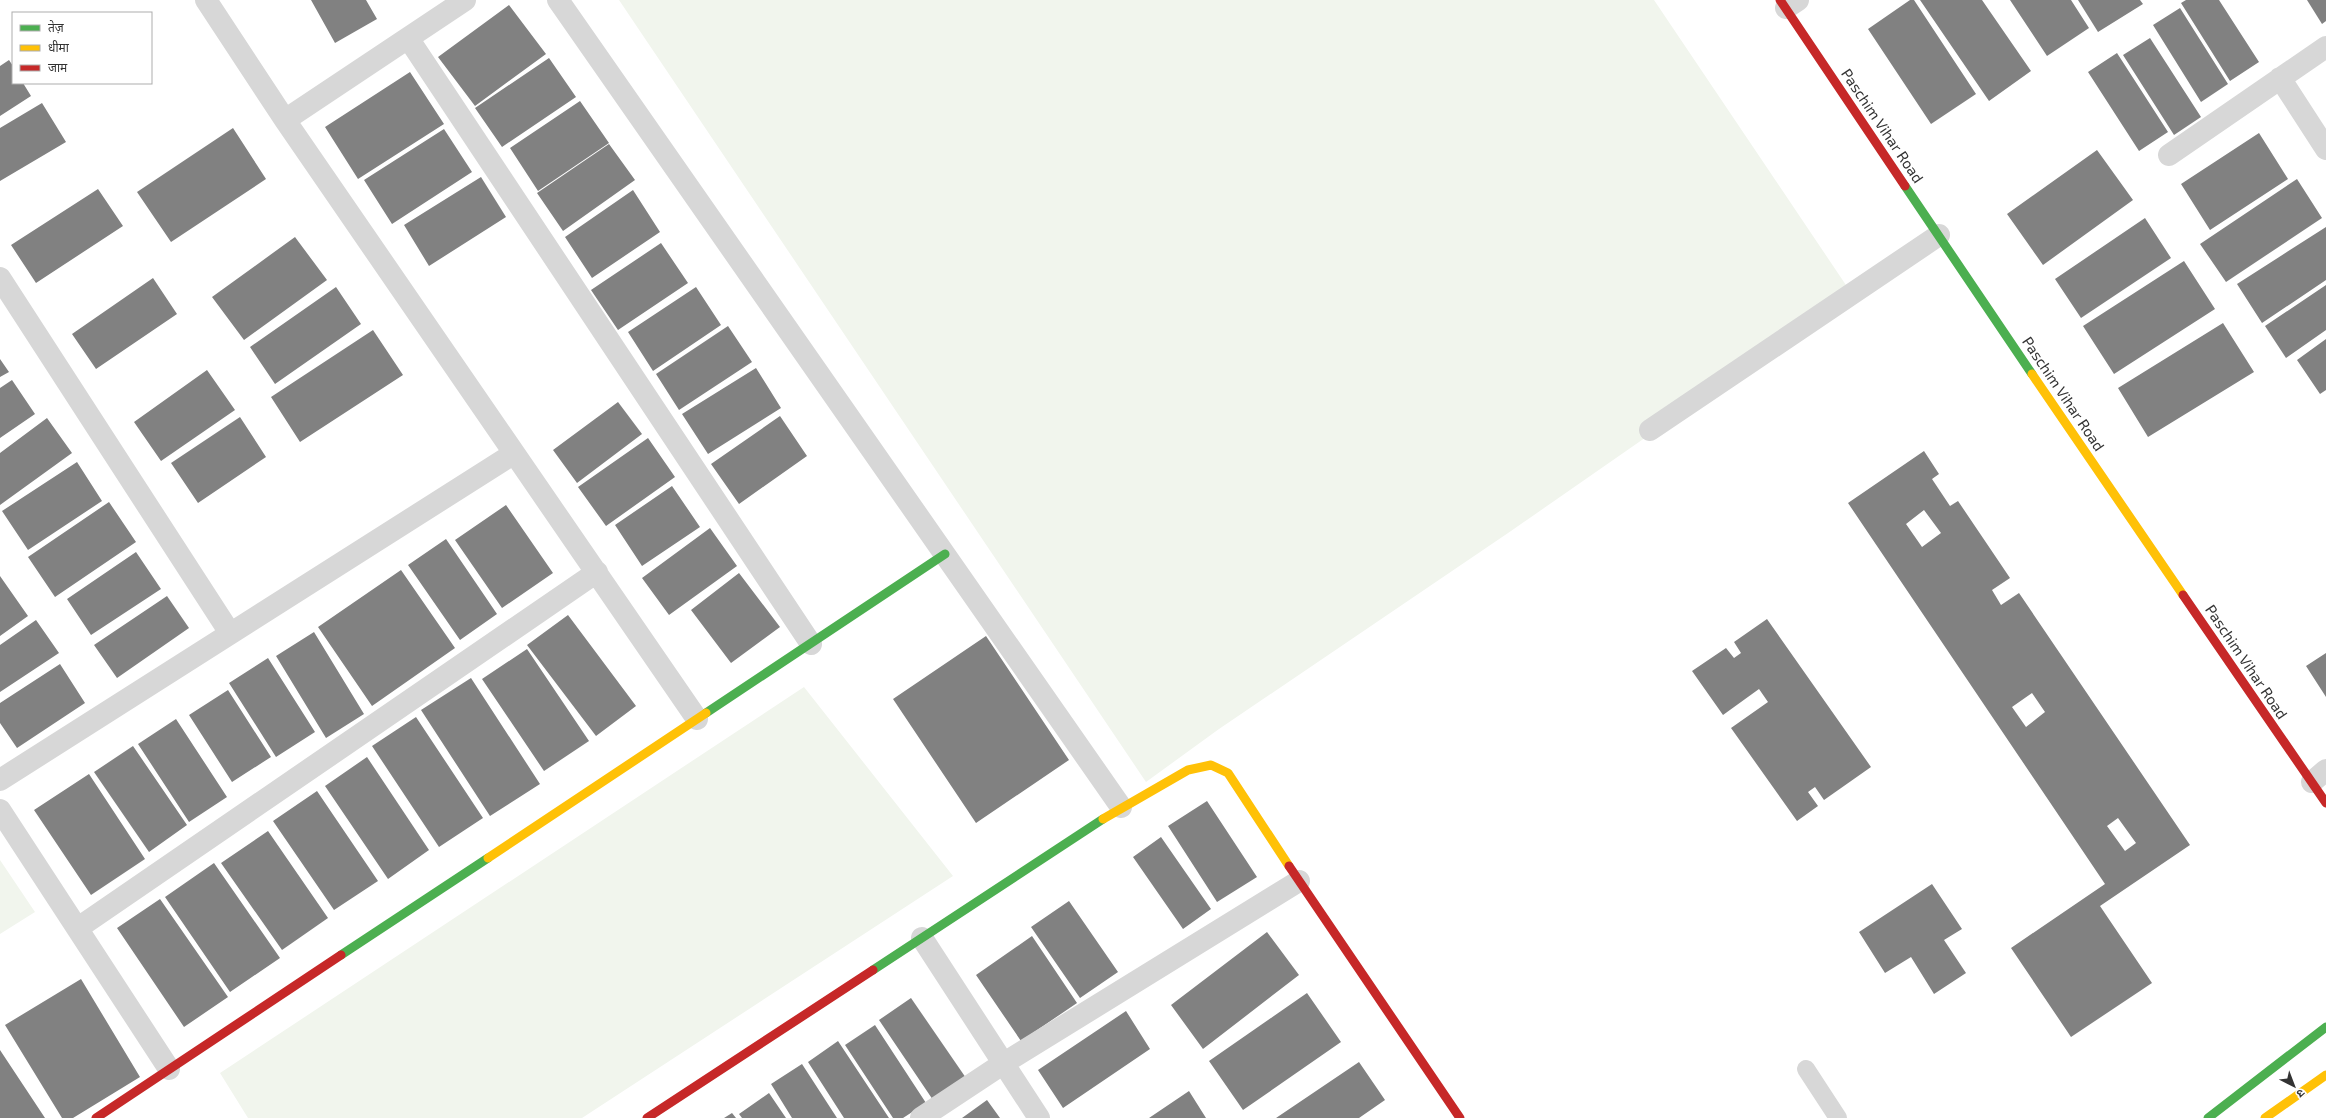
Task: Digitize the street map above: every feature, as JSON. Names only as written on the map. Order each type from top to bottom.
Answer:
[{"type":"street","points":[[285,120],[465,0]]},
{"type":"street","points":[[558,0],[1121,808]]},
{"type":"street","points":[[212,2],[285,120],[513,454],[597,572],[697,719]]},
{"type":"street","name":"Paschim Vihar Road","points":[[1788,3],[1939,235],[2319,776],[2326,803]]},
{"type":"street","points":[[408,38],[811,644]]},
{"type":"street","points":[[2169,154],[2326,47]]},
{"type":"street","points":[[2280,78],[2326,149]]},
{"type":"street","points":[[1650,430],[1939,235]]},
{"type":"street","points":[[0,278],[230,633]]},
{"type":"street","points":[[0,780],[513,454]]},
{"type":"street","points":[[96,1118],[945,554]]},
{"type":"street","points":[[78,928],[597,572]]},
{"type":"street","points":[[647,1118],[1121,808],[1188,770],[1211,765],[1228,773],[1298,881],[1460,1118]]},
{"type":"street","points":[[0,810],[170,1069]]},
{"type":"street","points":[[921,1118],[1004,1063],[1298,881]]},
{"type":"street","points":[[922,938],[1039,1118]]},
{"type":"street","points":[[2208,1118],[2326,1027]]},
{"type":"street","points":[[2265,1118],[2326,1075]]},
{"type":"lane","points":[[1806,1069],[1838,1118]]},
{"type":"shaded area","points":[[619,0],[1654,0],[1852,294],[1511,531],[1219,729],[1146,782]]},
{"type":"shaded area","points":[[804,687],[953,876],[582,1118],[248,1118],[220,1073]]},
{"type":"shaded area","points":[[0,860],[35,912],[0,934]]},
{"type":"building","points":[[311,0],[366,0],[377,19],[335,43]]},
{"type":"building","points":[[1910,0],[1914,0],[1976,94],[1931,124],[1868,29]]},
{"type":"building","points":[[1920,0],[1982,0],[2031,71],[1989,101]]},
{"type":"building","points":[[2010,0],[2071,0],[2089,28],[2047,56]]},
{"type":"building","points":[[2078,0],[2140,0],[2143,4],[2098,32]]},
{"type":"building","points":[[2186,0],[2219,0],[2259,62],[2230,81],[2181,3]]},
{"type":"building","points":[[2307,0],[2326,0],[2326,21],[2322,24]]},
{"type":"building","points":[[509,5],[546,54],[475,106],[438,57]]},
{"type":"building","points":[[2180,8],[2228,84],[2201,102],[2153,25]]},
{"type":"building","points":[[2150,38],[2201,117],[2174,135],[2123,55]]},
{"type":"building","points":[[2117,53],[2168,132],[2139,151],[2088,72]]},
{"type":"building","points":[[549,58],[576,97],[502,147],[475,108]]},
{"type":"building","points":[[9,60],[12,64],[12,84],[24,84],[31,96],[0,116],[0,66]]},
{"type":"building","points":[[410,72],[444,124],[358,179],[325,127]]},
{"type":"building","points":[[580,101],[609,143],[538,191],[510,148]]},
{"type":"building","points":[[42,103],[66,142],[0,181],[0,128]]},
{"type":"building","points":[[233,128],[266,179],[171,242],[137,192]]},
{"type":"building","points":[[444,129],[472,172],[392,224],[364,180]]},
{"type":"building","points":[[2259,133],[2288,179],[2210,230],[2181,184]]},
{"type":"building","points":[[609,144],[635,180],[563,231],[537,193]]},
{"type":"building","points":[[2097,150],[2133,200],[2043,265],[2007,214]]},
{"type":"building","points":[[481,177],[506,217],[429,266],[404,225]]},
{"type":"building","points":[[2297,179],[2322,218],[2226,282],[2200,244]]},
{"type":"building","points":[[98,189],[123,226],[36,283],[11,245]]},
{"type":"building","points":[[633,190],[660,232],[592,278],[565,237]]},
{"type":"building","points":[[2145,218],[2171,258],[2081,318],[2055,279]]},
{"type":"building","points":[[2326,227],[2326,280],[2262,323],[2237,284]]},
{"type":"building","points":[[295,237],[327,280],[244,340],[212,297]]},
{"type":"building","points":[[661,243],[688,283],[618,330],[591,290]]},
{"type":"building","points":[[2184,261],[2215,309],[2114,374],[2083,326]]},
{"type":"building","points":[[153,278],[177,314],[96,369],[72,334]]},
{"type":"building","points":[[2326,285],[2326,330],[2286,358],[2265,326]]},
{"type":"building","points":[[336,287],[361,324],[275,384],[250,347]]},
{"type":"building","points":[[696,287],[721,325],[653,371],[628,332]]},
{"type":"building","points":[[2223,323],[2254,372],[2148,437],[2118,388]]},
{"type":"building","points":[[728,326],[752,362],[679,410],[656,374]]},
{"type":"building","points":[[373,330],[403,375],[300,442],[271,397]]},
{"type":"building","points":[[2326,339],[2326,390],[2320,394],[2297,360]]},
{"type":"building","points":[[0,359],[9,372],[0,377]]},
{"type":"building","points":[[756,368],[781,408],[708,454],[682,414]]},
{"type":"building","points":[[207,370],[235,410],[161,461],[134,422]]},
{"type":"building","points":[[12,380],[35,414],[0,438],[0,388]]},
{"type":"building","points":[[618,402],[642,434],[577,483],[553,450]]},
{"type":"building","points":[[780,416],[807,456],[739,504],[711,464]]},
{"type":"building","points":[[240,417],[266,457],[198,503],[171,463]]},
{"type":"building","points":[[47,418],[72,453],[0,505],[0,453]]},
{"type":"building","points":[[648,438],[675,477],[606,526],[578,487]]},
{"type":"building","points":[[1924,451],[1939,474],[1932,479],[1950,506],[1958,501],[2010,578],[1992,590],[2001,605],[2019,593],[2190,845],[2100,906],[2152,983],[2071,1037],[2011,948],[2105,884],[1848,503]],"holes":[[[1924,510],[1941,533],[1922,547],[1906,524]],[[2032,693],[2045,712],[2026,727],[2012,707]],[[2118,818],[2136,843],[2125,851],[2107,826]]]},
{"type":"building","points":[[77,462],[102,501],[28,550],[2,511]]},
{"type":"building","points":[[672,486],[700,527],[642,566],[615,525]]},
{"type":"building","points":[[109,502],[136,542],[55,597],[28,557]]},
{"type":"building","points":[[506,505],[553,573],[502,608],[455,540]]},
{"type":"building","points":[[710,528],[737,566],[669,615],[642,578]]},
{"type":"building","points":[[446,539],[497,614],[460,640],[408,565]]},
{"type":"building","points":[[136,552],[161,589],[91,635],[67,599]]},
{"type":"building","points":[[401,570],[455,648],[372,706],[318,627]]},
{"type":"building","points":[[739,573],[780,627],[731,663],[691,610]]},
{"type":"building","points":[[0,576],[28,616],[0,636]]},
{"type":"building","points":[[167,596],[189,628],[117,678],[94,645]]},
{"type":"building","points":[[568,615],[636,706],[596,736],[527,645]]},
{"type":"building","points":[[1767,619],[1871,767],[1824,800],[1815,787],[1808,792],[1818,806],[1797,821],[1731,728],[1768,702],[1759,689],[1723,715],[1692,671],[1726,648],[1734,658],[1741,653],[1734,642]]},
{"type":"building","points":[[36,620],[59,653],[0,692],[0,645]]},
{"type":"building","points":[[314,632],[364,714],[326,738],[276,656]]},
{"type":"building","points":[[986,636],[1069,760],[976,823],[893,699]]},
{"type":"building","points":[[527,649],[589,741],[544,771],[482,679]]},
{"type":"building","points":[[2326,653],[2326,697],[2306,666]]},
{"type":"building","points":[[268,658],[315,732],[276,757],[229,683]]},
{"type":"building","points":[[60,664],[85,703],[17,748],[0,723],[0,703]]},
{"type":"building","points":[[471,678],[540,784],[490,816],[421,710]]},
{"type":"building","points":[[228,690],[271,757],[232,782],[189,715]]},
{"type":"building","points":[[416,717],[483,818],[439,847],[372,746]]},
{"type":"building","points":[[176,719],[227,797],[189,822],[138,744]]},
{"type":"building","points":[[133,746],[187,825],[149,852],[94,772]]},
{"type":"building","points":[[367,757],[429,850],[388,879],[325,786]]},
{"type":"building","points":[[89,774],[145,859],[91,895],[34,810]]},
{"type":"building","points":[[317,791],[378,881],[334,910],[273,821]]},
{"type":"building","points":[[1207,801],[1257,877],[1217,902],[1168,826]]},
{"type":"building","points":[[268,831],[328,918],[282,950],[221,863]]},
{"type":"building","points":[[1161,837],[1211,909],[1183,929],[1133,857]]},
{"type":"building","points":[[214,863],[280,958],[230,992],[165,897]]},
{"type":"building","points":[[1932,884],[1962,929],[1944,940],[1966,973],[1934,994],[1911,957],[1885,973],[1859,932]]},
{"type":"building","points":[[160,899],[228,997],[184,1027],[117,928]]},
{"type":"building","points":[[1069,901],[1118,972],[1080,998],[1031,927]]},
{"type":"building","points":[[1267,932],[1299,975],[1203,1049],[1171,1005]]},
{"type":"building","points":[[1032,936],[1077,1003],[1021,1041],[976,975]]},
{"type":"building","points":[[81,979],[140,1077],[73,1118],[62,1118],[5,1025]]},
{"type":"building","points":[[1307,993],[1341,1042],[1243,1110],[1209,1061]]},
{"type":"building","points":[[911,998],[966,1078],[933,1100],[879,1020]]},
{"type":"building","points":[[1126,1011],[1150,1049],[1063,1108],[1038,1070]]},
{"type":"building","points":[[875,1025],[926,1103],[903,1118],[893,1118],[845,1045]]},
{"type":"building","points":[[838,1041],[889,1118],[844,1118],[808,1062]]},
{"type":"building","points":[[0,1050],[45,1118],[0,1118]]},
{"type":"building","points":[[1359,1062],[1385,1100],[1359,1118],[1276,1118]]},
{"type":"building","points":[[802,1064],[837,1118],[792,1118],[771,1084]]},
{"type":"building","points":[[1189,1091],[1206,1118],[1149,1118]]},
{"type":"building","points":[[769,1093],[786,1118],[742,1118],[739,1114]]},
{"type":"building","points":[[987,1100],[1000,1118],[962,1118]]},
{"type":"building","points":[[732,1113],[736,1118],[724,1118]]},
{"type":"traffic: fast","points":[[1905,186],[2032,374]]},
{"type":"traffic: fast","points":[[706,713],[945,554]]},
{"type":"traffic: fast","points":[[873,970],[1103,819]]},
{"type":"traffic: fast","points":[[341,955],[488,858]]},
{"type":"traffic: fast","points":[[2208,1118],[2326,1027]]},
{"type":"traffic: slow","points":[[2032,374],[2183,595]]},
{"type":"traffic: slow","points":[[488,858],[706,713]]},
{"type":"traffic: slow","points":[[1103,819],[1188,770],[1211,765],[1228,773],[1289,866]]},
{"type":"traffic: slow","points":[[2265,1118],[2326,1075]]},
{"type":"traffic: jam","points":[[1780,0],[1905,186]]},
{"type":"traffic: jam","points":[[2183,595],[2326,803]]},
{"type":"traffic: jam","points":[[1289,866],[1460,1118]]},
{"type":"traffic: jam","points":[[96,1118],[341,955]]},
{"type":"traffic: jam","points":[[647,1118],[873,970]]}]
